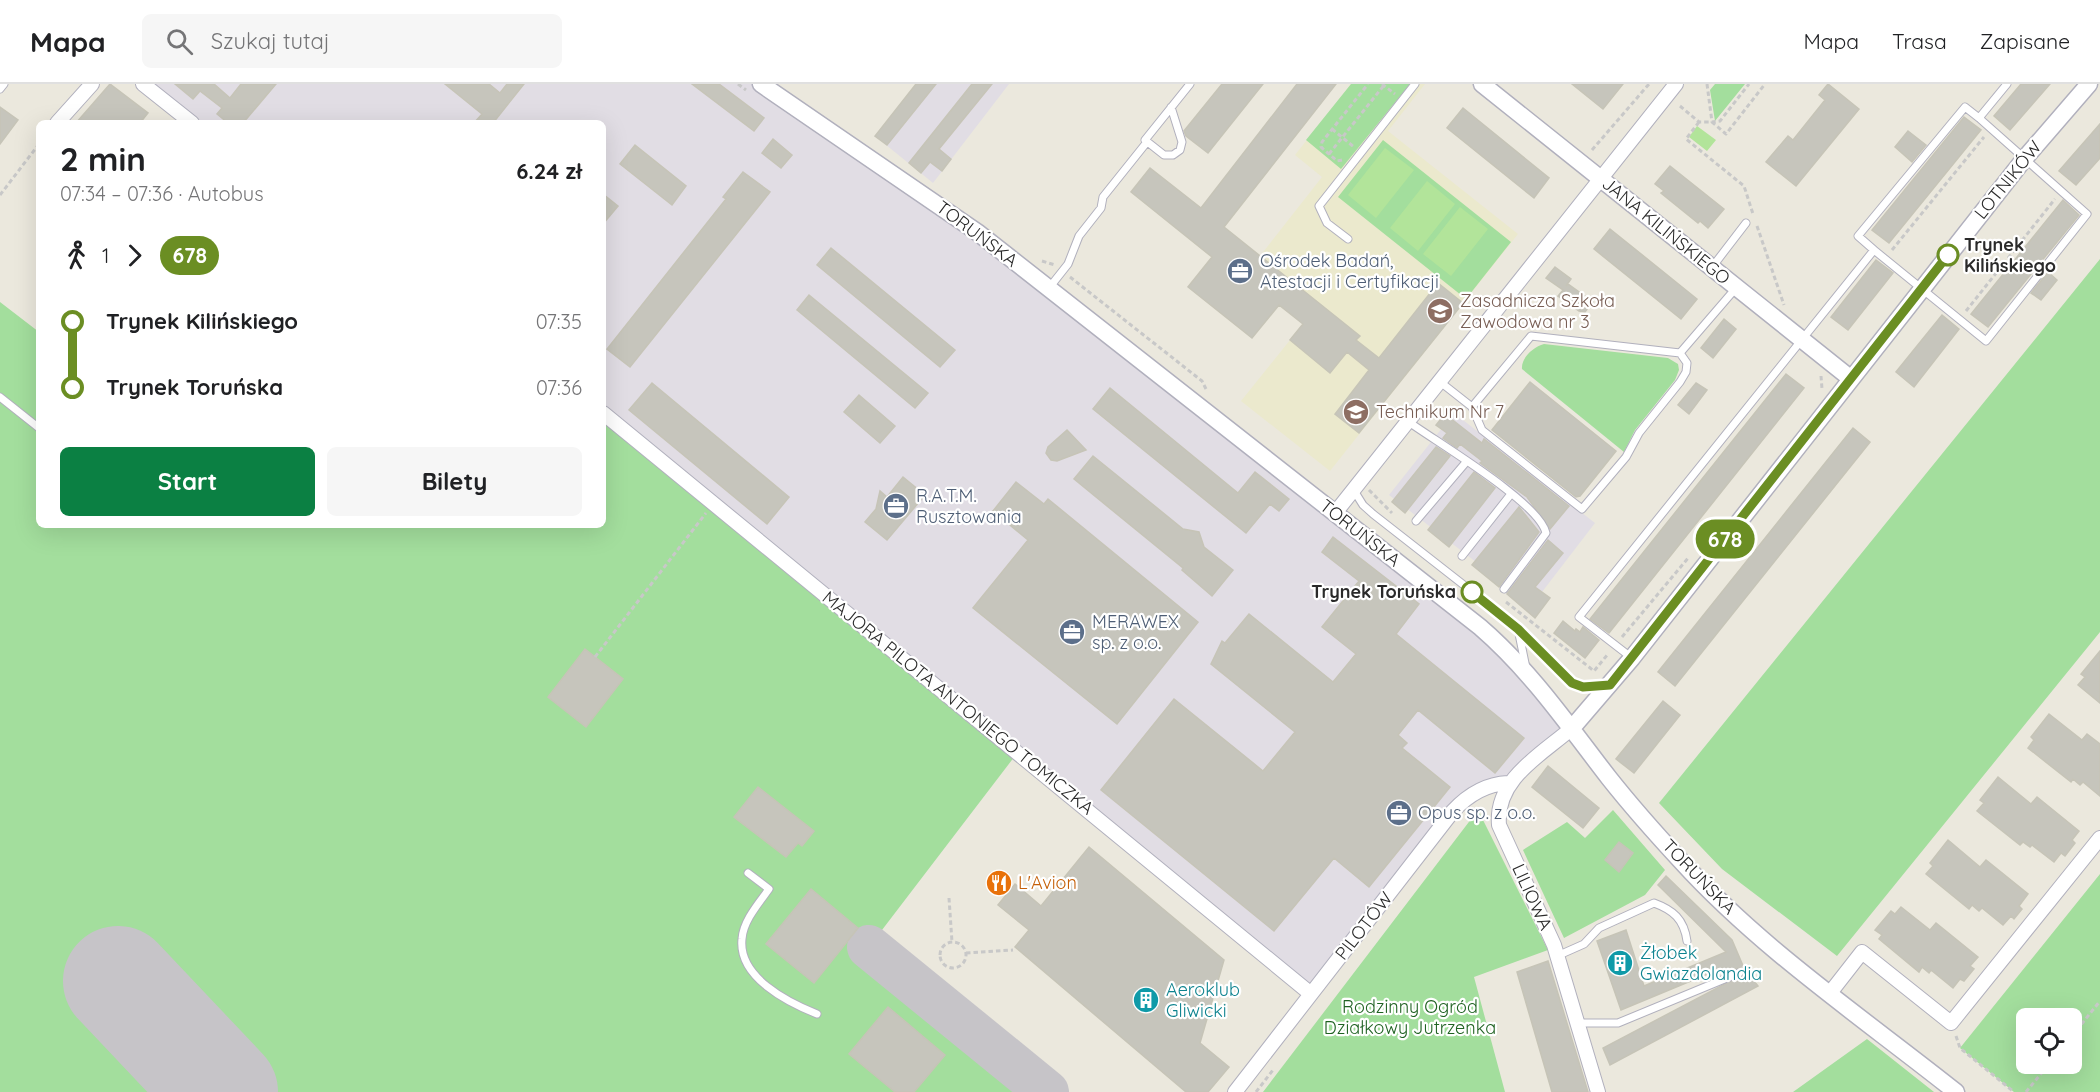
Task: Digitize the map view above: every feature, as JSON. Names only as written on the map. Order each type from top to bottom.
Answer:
[{"type":"street","points":[[60,120],[92,84]]},
{"type":"street","points":[[143,84],[188,120]]},
{"type":"street","name":"TORUŃSKA","points":[[760,84],[927,197],[1049,288],[1479,627],[1527,672],[1625,797],[1682,863],[1750,929],[1956,1092]]},
{"type":"street","name":"JANA KILIŃSKIEGO","points":[[1482,84],[1850,378]]},
{"type":"street","points":[[1335,513],[1359,488],[1407,420],[1676,84]]},
{"type":"street","name":"LOTNIKÓW","points":[[1572,728],[1632,658],[2025,158],[2089,84]]},
{"type":"street","name":"MAJORA PILOTA ANTONIEGO TOMICZKA","points":[[606,415],[1311,994]]},
{"type":"street","points":[[1508,783],[1572,728]]},
{"type":"street","name":"PILOTÓW","points":[[1235,1092],[1459,805],[1481,789],[1508,783]]},
{"type":"street","name":"LILIOWA","points":[[1508,783],[1500,800],[1499,825],[1557,956],[1598,1092]]},
{"type":"street","points":[[1830,993],[1862,952],[1951,1023],[2100,838]]},
{"type":"lane","points":[[0,89],[4,84]]},
{"type":"lane","points":[[1049,288],[1068,264],[1079,236],[1101,208],[1103,197],[1190,84]]},
{"type":"lane","points":[[1348,239],[1327,223],[1319,206],[1415,84]]},
{"type":"lane","points":[[1979,118],[2007,84]]},
{"type":"lane","points":[[1147,142],[1164,155],[1173,155],[1180,150],[1182,142],[1171,107]]},
{"type":"lane","points":[[1965,107],[1979,118],[2087,214],[1986,341],[1858,236],[1965,107]]},
{"type":"lane","points":[[1711,268],[1746,223]]},
{"type":"lane","points":[[1632,658],[1579,617],[1803,342],[1874,250]]},
{"type":"lane","points":[[1680,353],[1736,288]]},
{"type":"lane","points":[[1439,381],[1472,407],[1482,430],[1582,509],[1626,457],[1639,433],[1680,382],[1686,372],[1687,363],[1680,353],[1530,336],[1472,407]]},
{"type":"lane","points":[[0,398],[36,426]]},
{"type":"lane","points":[[1407,420],[1511,494],[1544,523],[1546,533],[1504,589]]},
{"type":"lane","points":[[1416,521],[1467,461]]},
{"type":"lane","points":[[1359,488],[1363,505],[1518,629],[1572,683],[1583,687],[1610,685]]},
{"type":"lane","points":[[1462,556],[1511,494]]},
{"type":"lane","points":[[1518,629],[1527,672]]},
{"type":"lane","points":[[748,873],[769,889],[750,916],[742,937],[743,954],[750,971],[793,1004],[817,1014]]},
{"type":"lane","points":[[1557,956],[1584,944],[1599,928],[1654,903],[1671,910],[1685,927],[1687,941]]},
{"type":"lane","points":[[1579,1023],[1618,1023],[1739,973]]},
{"type":"path","points":[[1368,84],[1321,145],[1329,154],[1384,84],[1395,94]]},
{"type":"path","points":[[1592,150],[1649,84]]},
{"type":"path","points":[[1707,84],[1712,122],[1726,134],[1766,84]]},
{"type":"path","points":[[1680,106],[1699,122],[1720,121],[1749,84]]},
{"type":"path","points":[[1885,258],[1991,128]]},
{"type":"path","points":[[1332,129],[1361,152]]},
{"type":"path","points":[[0,195],[36,148]]},
{"type":"path","points":[[1960,320],[2058,195]]},
{"type":"path","points":[[1036,259],[1062,271],[1202,381],[1207,391]]},
{"type":"path","points":[[1817,396],[1823,387],[1819,371]]},
{"type":"path","points":[[1359,488],[1379,501]]},
{"type":"path","points":[[596,657],[713,503]]},
{"type":"path","points":[[1594,671],[1691,554]]},
{"type":"path","points":[[1566,658],[1571,653]]},
{"type":"path","points":[[948,898],[952,942]]},
{"type":"path","points":[[952,942],[961,945],[966,953],[962,964],[957,968],[945,965],[940,954],[946,944],[952,942]]},
{"type":"path","points":[[966,953],[1013,950]]},
{"type":"path","points":[[2082,1024],[2100,1001]]},
{"type":"path","points":[[1951,1023],[1960,1048],[2014,1092]]},
{"type":"path","points":[[2026,1092],[2041,1074]]},
{"type":"shaded area","points":[[143,84],[761,84],[881,165],[1480,627],[1572,728],[1508,783],[1473,793],[1311,994],[606,415],[606,120],[188,120]]},
{"type":"shaded area","points":[[916,84],[1009,84],[933,183],[875,136]]},
{"type":"shaded area","points":[[1351,84],[1425,84],[1388,131],[1518,234],[1330,471],[1241,401],[1319,304],[1260,256],[1322,177],[1295,155]]},
{"type":"shaded area","points":[[1454,413],[1595,523],[1532,605],[1389,495]]},
{"type":"green space","points":[[1351,84],[1410,84],[1341,169],[1306,140]]},
{"type":"green space","points":[[1715,84],[1745,84],[1715,121],[1710,90]]},
{"type":"green space","points":[[1697,126],[1716,140],[1707,151],[1689,137]]},
{"type":"green space","points":[[1383,140],[1511,242],[1466,299],[1338,197]]},
{"type":"green space","points":[[1385,148],[1414,170],[1376,218],[1348,195]]},
{"type":"green space","points":[[1427,181],[1455,204],[1418,251],[1390,228]]},
{"type":"green space","points":[[1460,207],[1488,229],[1451,276],[1423,254]]},
{"type":"green space","points":[[2100,259],[2100,632],[1837,956],[1722,869],[1659,803]]},
{"type":"green space","points":[[0,302],[36,330],[36,528],[606,528],[606,415],[1018,752],[869,947],[1047,1092],[0,1092]]},
{"type":"green space","points":[[1544,344],[1668,358],[1678,364],[1679,370],[1675,380],[1635,430],[1624,452],[1522,369],[1523,361],[1528,354]]},
{"type":"green space","name":"Rodzinny Ogród Działkowy Jutrzenka","points":[[1478,810],[1548,950],[1474,977],[1505,1092],[1263,1092]]},
{"type":"green space","points":[[1613,810],[1665,870],[1645,895],[1564,938],[1523,850],[1567,822],[1585,838]]},
{"type":"green space","points":[[2100,874],[2100,1092],[2014,1092],[1960,1048]]},
{"type":"green space","points":[[1867,1039],[1934,1092],[1793,1092]]},
{"type":"building","points":[[110,84],[148,113],[142,120],[79,120]]},
{"type":"building","points":[[175,84],[214,84],[230,98],[241,84],[276,84],[246,120],[224,120],[217,114],[222,108],[200,91],[193,99]]},
{"type":"building","points":[[445,84],[489,84],[500,93],[507,84],[524,84],[495,120],[477,120],[482,114]]},
{"type":"building","points":[[692,84],[719,84],[764,118],[754,131]]},
{"type":"building","points":[[916,84],[936,84],[887,145],[875,136]]},
{"type":"building","points":[[972,84],[992,84],[939,149],[951,159],[942,171],[930,162],[921,173],[909,163]]},
{"type":"building","points":[[1222,84],[1263,84],[1208,153],[1186,136],[1184,131]]},
{"type":"building","points":[[1297,84],[1336,84],[1224,227],[1360,336],[1356,340],[1379,358],[1438,283],[1463,303],[1359,433],[1335,414],[1369,370],[1347,352],[1330,373],[1290,340],[1303,324],[1279,305],[1252,338],[1188,287],[1212,257],[1131,192],[1150,168],[1201,208]]},
{"type":"building","points":[[1572,84],[1623,84],[1603,109]]},
{"type":"building","points":[[1828,84],[1859,109],[1796,186],[1766,162],[1788,136],[1793,140],[1825,100],[1819,95]]},
{"type":"building","points":[[2021,84],[2050,84],[2010,130],[1994,116]]},
{"type":"building","points":[[0,107],[18,120],[0,144]]},
{"type":"building","points":[[1463,108],[1549,178],[1534,198],[1447,128]]},
{"type":"building","points":[[1964,117],[1981,130],[1889,243],[1872,230]]},
{"type":"building","points":[[2100,124],[2100,158],[2076,185],[2059,171]]},
{"type":"building","points":[[1908,131],[1926,145],[1912,162],[1895,147]]},
{"type":"building","points":[[773,139],[792,155],[781,168],[762,153]]},
{"type":"building","points":[[635,145],[686,186],[672,205],[620,164]]},
{"type":"building","points":[[1670,166],[1724,209],[1708,228],[1700,221],[1698,223],[1661,193],[1664,191],[1655,184]]},
{"type":"building","points":[[743,172],[770,192],[630,367],[607,349],[726,199],[723,197]]},
{"type":"building","points":[[606,196],[618,206],[606,220]]},
{"type":"building","points":[[2063,200],[2079,215],[1988,327],[1971,314]]},
{"type":"building","points":[[1610,229],[1697,299],[1681,319],[1594,249]]},
{"type":"building","points":[[831,248],[955,350],[940,367],[817,265]]},
{"type":"building","points":[[1876,260],[1893,273],[1848,330],[1831,317]]},
{"type":"building","points":[[1555,267],[1571,279],[1566,286],[1568,284],[1593,302],[1585,312],[1579,311],[1558,296],[1563,290],[1546,278]]},
{"type":"building","points":[[2048,272],[2057,280],[2041,300],[2031,293]]},
{"type":"building","points":[[809,295],[928,393],[915,408],[797,310]]},
{"type":"building","points":[[1942,315],[1959,329],[1914,387],[1896,372]]},
{"type":"building","points":[[1724,319],[1736,329],[1713,358],[1701,348]]},
{"type":"building","points":[[1786,374],[1804,388],[1609,633],[1590,619]]},
{"type":"building","points":[[1530,382],[1616,451],[1580,496],[1576,497],[1492,430]]},
{"type":"building","points":[[652,383],[789,497],[767,524],[629,410]]},
{"type":"building","points":[[1696,383],[1707,390],[1689,414],[1678,405]]},
{"type":"building","points":[[1110,388],[1238,493],[1255,472],[1289,499],[1279,511],[1270,504],[1246,533],[1093,409]]},
{"type":"building","points":[[859,395],[895,426],[880,443],[844,412]]},
{"type":"building","points":[[1445,414],[1482,443],[1484,439],[1569,506],[1550,529],[1527,497],[1480,463],[1482,461],[1460,444],[1457,448],[1443,438],[1447,433],[1436,425]]},
{"type":"building","points":[[1853,428],[1870,442],[1675,686],[1658,672]]},
{"type":"building","points":[[1067,430],[1086,450],[1057,461],[1051,460],[1046,453],[1048,447]]},
{"type":"building","points":[[1436,447],[1450,456],[1405,513],[1392,502]]},
{"type":"building","points":[[1093,456],[1183,529],[1199,532],[1204,547],[1233,570],[1212,596],[1182,570],[1183,568],[1074,479]]},
{"type":"building","points":[[1474,472],[1495,488],[1449,547],[1428,530]]},
{"type":"building","name":"R.A.T.M. Rusztowania","points":[[903,477],[925,495],[887,540],[865,522],[876,509],[880,491],[887,497]]},
{"type":"building","name":"MERAWEX sp. z o.o.","points":[[1016,482],[1044,504],[1048,499],[1198,622],[1117,724],[973,608],[1028,540],[993,511]]},
{"type":"building","points":[[1519,507],[1539,532],[1499,587],[1472,565]]},
{"type":"building","points":[[1333,537],[1419,604],[1396,634],[1524,738],[1495,773],[1418,710],[1398,735],[1407,743],[1402,748],[1450,787],[1369,887],[1334,858],[1274,931],[1101,790],[1174,699],[1263,771],[1295,732],[1211,664],[1222,641],[1225,643],[1249,614],[1333,682],[1356,654],[1322,627],[1359,581],[1322,552]]},
{"type":"building","points":[[1548,540],[1563,553],[1535,587],[1550,598],[1535,618],[1507,594]]},
{"type":"building","points":[[1563,621],[1575,631],[1576,629],[1580,632],[1583,627],[1599,640],[1585,658],[1554,633]]},
{"type":"building","points":[[585,649],[623,679],[586,727],[548,697]]},
{"type":"building","points":[[2100,651],[2100,703],[2078,685],[2085,677],[2081,674]]},
{"type":"building","points":[[1663,701],[1680,715],[1634,773],[1616,759]]},
{"type":"building","points":[[2049,714],[2082,740],[2087,734],[2100,744],[2100,796],[2083,782],[2080,785],[2073,779],[2071,782],[2028,748],[2034,740],[2031,737]]},
{"type":"building","points":[[1548,766],[1599,808],[1583,828],[1532,787]]},
{"type":"building","points":[[1998,777],[2031,804],[2037,797],[2079,831],[2072,840],[2075,843],[2065,856],[2061,853],[2054,862],[2032,845],[2030,847],[2023,842],[2020,845],[1977,811],[1984,803],[1980,800]]},
{"type":"building","points":[[758,787],[814,831],[802,846],[798,843],[786,857],[734,817]]},
{"type":"building","points":[[1948,840],[1980,867],[1986,860],[2028,894],[2019,906],[2022,909],[2014,919],[2011,916],[2003,925],[1982,908],[1979,911],[1972,905],[1969,909],[1926,874],[1933,866],[1930,863]]},
{"type":"building","points":[[1619,842],[1633,853],[1619,872],[1605,860]]},
{"type":"building","name":"Aeroklub Gliwicki","points":[[1089,847],[1224,960],[1200,1043],[1229,1067],[1208,1092],[1186,1092],[1015,947],[1029,930],[998,905],[1015,884],[1041,906]]},
{"type":"building","points":[[1666,876],[1732,940],[1744,968],[1758,986],[1610,1065],[1603,1048],[1744,974],[1740,968],[1725,973],[1722,968],[1621,1010],[1597,941],[1626,930],[1644,986],[1726,952],[1658,885]]},
{"type":"building","points":[[811,889],[858,928],[814,983],[766,944]]},
{"type":"building","points":[[1901,907],[1930,930],[1936,923],[1978,957],[1970,966],[1974,969],[1964,981],[1960,979],[1953,988],[1931,970],[1929,973],[1922,967],[1919,972],[1879,939],[1882,935],[1875,930],[1891,911],[1895,914]]},
{"type":"building","points":[[1548,961],[1588,1092],[1552,1092],[1517,972]]},
{"type":"building","points":[[888,1007],[945,1055],[914,1092],[895,1092],[849,1054]]},
{"type":"taxiway","points":[[869,947],[1047,1092]]},
{"type":"runway","points":[[118,981],[223,1092]]},
{"type":"bus line","name":"678","points":[[1472,592],[1518,629],[1563,677],[1583,687],[1610,685],[1948,255]]},
{"type":"place","name":"Trynek Kilińskiego","points":[[1948,255]]},
{"type":"place","name":"Ośrodek Badań, Atestacji i Certyfikacji","points":[[1240,271]]},
{"type":"place","name":"Zasadnicza Szkoła Zawodowa nr 3","points":[[1440,311]]},
{"type":"place","name":"Technikum Nr 7","points":[[1356,412]]},
{"type":"place","name":"R.A.T.M. Rusztowania","points":[[896,506]]},
{"type":"place","name":"Trynek Toruńska","points":[[1472,592]]},
{"type":"place","name":"MERAWEX sp. z o.o.","points":[[1072,632]]},
{"type":"place","name":"Opus sp. z o.o.","points":[[1399,813]]},
{"type":"place","name":"L'Avion","points":[[999,883]]},
{"type":"place","name":"Żłobek Gwiazdolandia","points":[[1620,963]]},
{"type":"place","name":"Aeroklub Gliwicki","points":[[1146,1000]]}]
